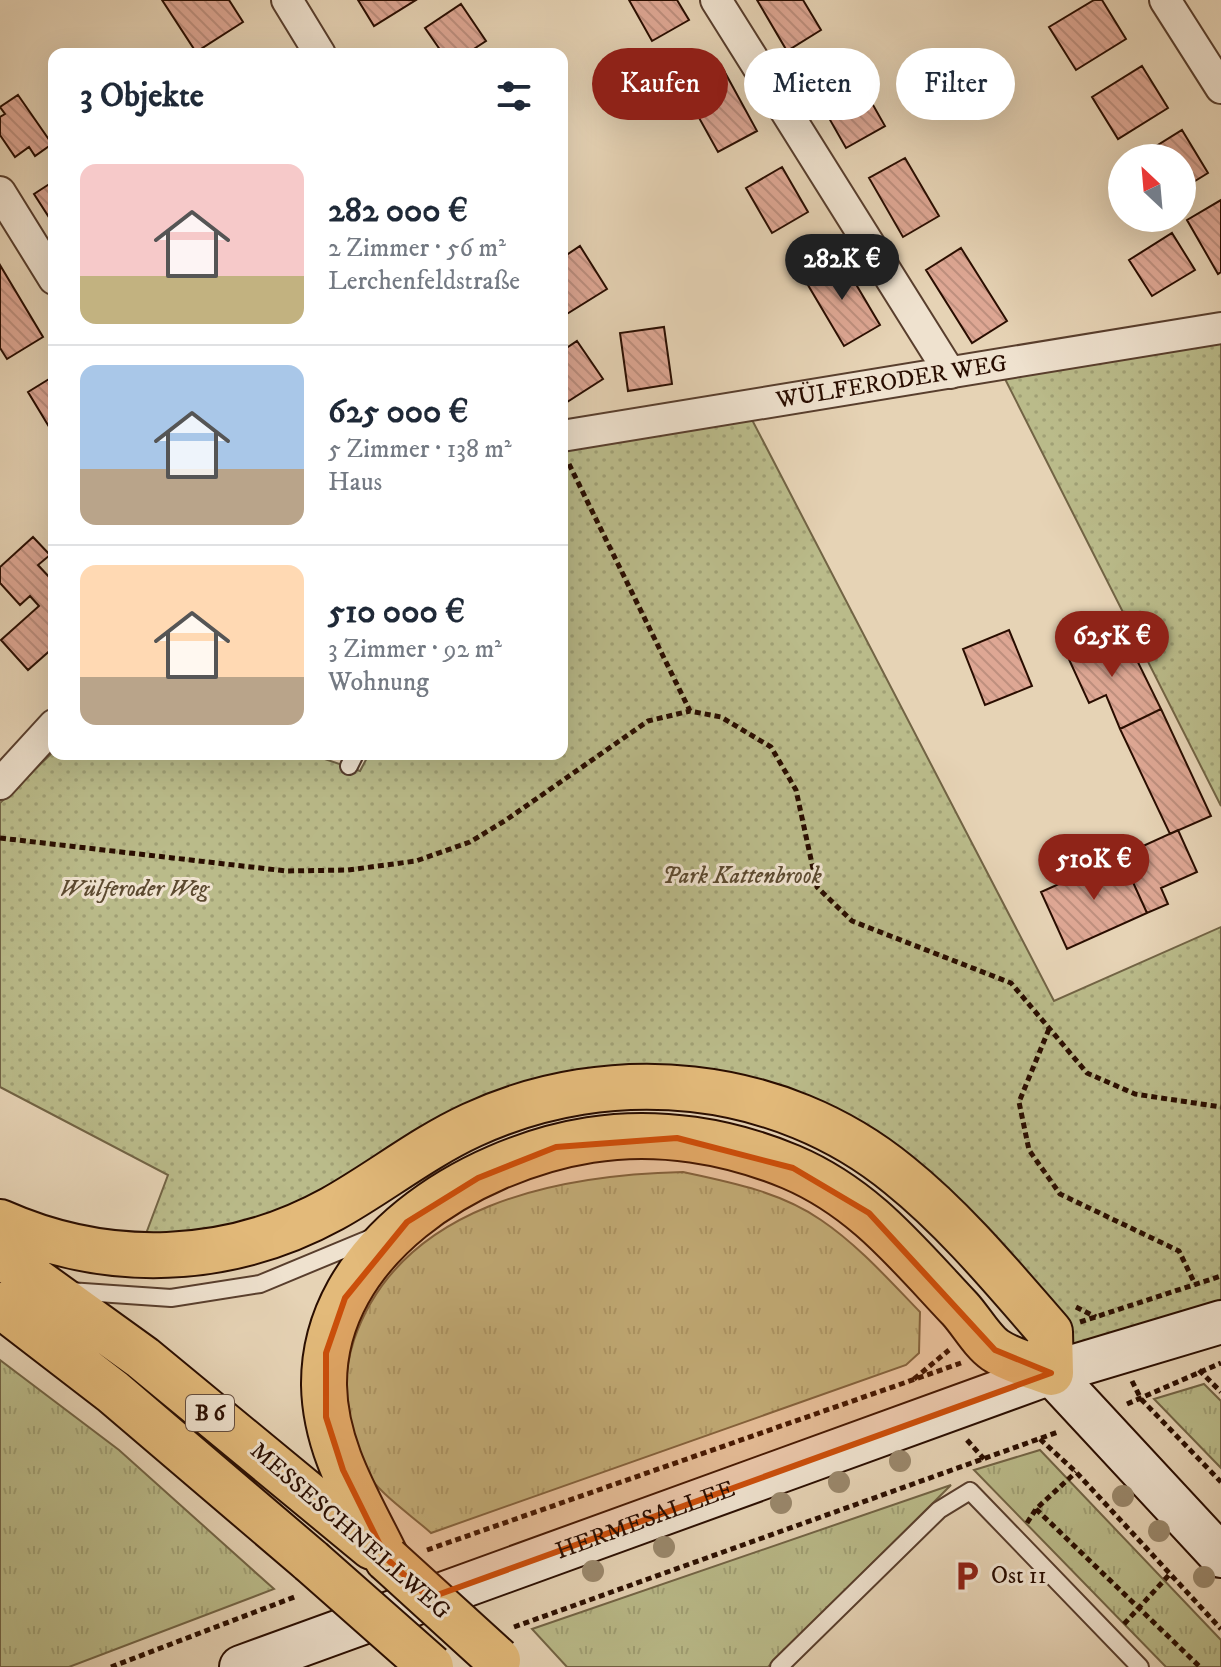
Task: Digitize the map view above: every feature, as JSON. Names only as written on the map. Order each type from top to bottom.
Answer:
[{"type":"highway","points":[[0,1222],[52,1242],[99,1252],[206,1254],[269,1238],[320,1215],[441,1141],[508,1109],[546,1098],[623,1086],[716,1091],[797,1115],[867,1152],[898,1174],[967,1241],[1050,1332],[1051,1373],[995,1350],[869,1213],[793,1168],[717,1143],[635,1137],[556,1147],[478,1178],[407,1222],[360,1272],[345,1298],[326,1353],[326,1417],[332,1442],[386,1547]]},
{"type":"highway","name":"MESSESCHNELLWEG","points":[[0,1255],[143,1358],[386,1547],[503,1652]]},
{"type":"highway","name":"MESSESCHNELLWEG","points":[[0,1305],[113,1392],[305,1578],[431,1667]]},
{"type":"highway","points":[[0,1345],[113,1392]]},
{"type":"main road","name":"HERMESALLEE","points":[[241,1667],[1051,1373],[1221,1322]]},
{"type":"main road","points":[[1051,1373],[1221,1556]]},
{"type":"street","points":[[287,0],[316,48]]},
{"type":"street","points":[[716,0],[950,373]]},
{"type":"street","points":[[1165,0],[1221,88]]},
{"type":"street","points":[[0,192],[48,269]]},
{"type":"street","name":"WÜLFERODER WEG","points":[[568,435],[1221,328]]},
{"type":"street","points":[[0,784],[48,732]]},
{"type":"lane","points":[[51,1290],[171,1298],[260,1284],[313,1265],[407,1222]]},
{"type":"lane","points":[[779,1667],[939,1510],[970,1491],[1140,1667]]},
{"type":"path","points":[[568,462],[690,711]]},
{"type":"path","points":[[0,838],[286,871],[348,870],[416,861],[470,842],[648,721],[690,711],[721,717],[771,747],[796,790],[817,887],[852,921],[1011,983],[1087,1073],[1135,1094],[1221,1107]]},
{"type":"path","points":[[1049,1029],[1019,1102],[1029,1150],[1060,1194],[1179,1251],[1195,1284]]},
{"type":"path","points":[[1096,1317],[1221,1276]]},
{"type":"path","points":[[1221,1363],[1199,1370],[1141,1399],[1221,1482]]},
{"type":"path","points":[[1199,1370],[1221,1392]]},
{"type":"path","points":[[386,1547],[911,1382]]},
{"type":"path","points":[[503,1652],[1040,1439],[1076,1472],[1221,1629]]},
{"type":"path","points":[[1017,1539],[1036,1509],[1076,1472]]},
{"type":"path","points":[[1036,1509],[1200,1667]]},
{"type":"path","points":[[1111,1638],[1169,1575]]},
{"type":"path","points":[[111,1667],[305,1578]]},
{"type":"highlighted area","points":[[677,1138],[793,1168],[869,1213],[995,1350],[1051,1373],[429,1598],[387,1559],[343,1470],[326,1417],[326,1353],[345,1298],[407,1222],[478,1178],[556,1147]]},
{"type":"green space","points":[[1221,337],[1221,806],[1003,375]]},
{"type":"green space","name":"Park Kattenbrook","points":[[749,414],[1054,1001],[1221,927],[1221,1321],[1051,1373],[1050,1332],[867,1152],[623,1086],[363,1190],[138,1255],[168,1175],[0,1087],[0,803],[48,757],[48,760],[328,760],[360,771],[366,760],[568,760],[568,445]]},
{"type":"green space","points":[[683,1172],[772,1195],[806,1210],[835,1230],[873,1263],[920,1312],[919,1353],[906,1365],[431,1533],[371,1479],[358,1455],[349,1423],[346,1389],[350,1355],[376,1294],[407,1257],[445,1228],[488,1206],[536,1191],[585,1181]]},
{"type":"green space","points":[[0,1360],[119,1450],[274,1589],[69,1667],[0,1667]]},
{"type":"green space","points":[[1204,1384],[1221,1401],[1221,1468],[1154,1399]]},
{"type":"green space","points":[[1040,1450],[1221,1640],[1221,1667],[1166,1667],[974,1470]]},
{"type":"green space","points":[[951,1485],[768,1667],[567,1667],[532,1629]]},
{"type":"building","points":[[162,0],[229,0],[243,22],[202,48],[193,48]]},
{"type":"building","points":[[358,0],[416,0],[374,26]]},
{"type":"building","points":[[629,0],[677,0],[689,20],[652,41]]},
{"type":"building","points":[[757,0],[803,0],[821,30],[792,48],[785,48]]},
{"type":"building","points":[[1094,0],[1102,0],[1126,39],[1076,70],[1049,27]]},
{"type":"building","points":[[461,4],[486,41],[475,48],[439,48],[425,28]]},
{"type":"building","points":[[1142,66],[1168,108],[1118,139],[1092,97]]},
{"type":"building","points":[[728,78],[744,107],[744,120],[751,120],[757,131],[718,152],[700,120],[728,120]]},
{"type":"building","points":[[18,95],[48,138],[48,147],[35,156],[29,147],[15,157],[0,135],[0,117],[5,114],[0,107]]},
{"type":"building","points":[[880,117],[885,126],[846,148],[830,120],[880,120]]},
{"type":"building","points":[[1182,130],[1190,144],[1160,144]]},
{"type":"building","points":[[1196,153],[1208,173],[1196,180]]},
{"type":"building","points":[[905,158],[939,216],[903,237],[869,178]]},
{"type":"building","points":[[782,167],[808,212],[772,233],[746,188]]},
{"type":"building","points":[[48,185],[48,216],[34,194]]},
{"type":"building","points":[[1221,200],[1221,272],[1218,274],[1194,232],[1196,215]]},
{"type":"building","points":[[1172,233],[1195,270],[1152,296],[1129,260]]},
{"type":"building","points":[[580,246],[607,289],[568,313],[568,254]]},
{"type":"building","points":[[961,248],[1007,321],[972,343],[926,270]]},
{"type":"building","points":[[841,259],[880,325],[844,346],[805,280]]},
{"type":"building","points":[[0,265],[43,337],[7,359],[0,348]]},
{"type":"building","points":[[664,327],[672,384],[628,391],[620,333]]},
{"type":"building","points":[[577,341],[603,379],[568,401],[568,347]]},
{"type":"building","points":[[48,380],[48,425],[28,392]]},
{"type":"building","points":[[33,537],[48,553],[48,557],[38,565],[48,576],[48,652],[28,670],[1,640],[39,606],[30,596],[20,605],[0,583],[0,567]]},
{"type":"building","points":[[1091,629],[1104,658],[1130,646],[1161,709],[1120,729],[1106,695],[1089,703],[1061,642]]},
{"type":"building","points":[[1009,630],[1032,686],[985,705],[963,649]]},
{"type":"building","points":[[1161,709],[1211,816],[1170,834],[1120,729]]},
{"type":"building","points":[[1178,830],[1197,872],[1161,888],[1168,904],[1147,913],[1121,856]]},
{"type":"building","points":[[1121,856],[1147,913],[1067,949],[1041,892]]},
{"type":"place","name":"Ost 11","points":[[967,1576]]},
{"type":"park label","name":"Wülferoder Weg","points":[[134,889]]}]
